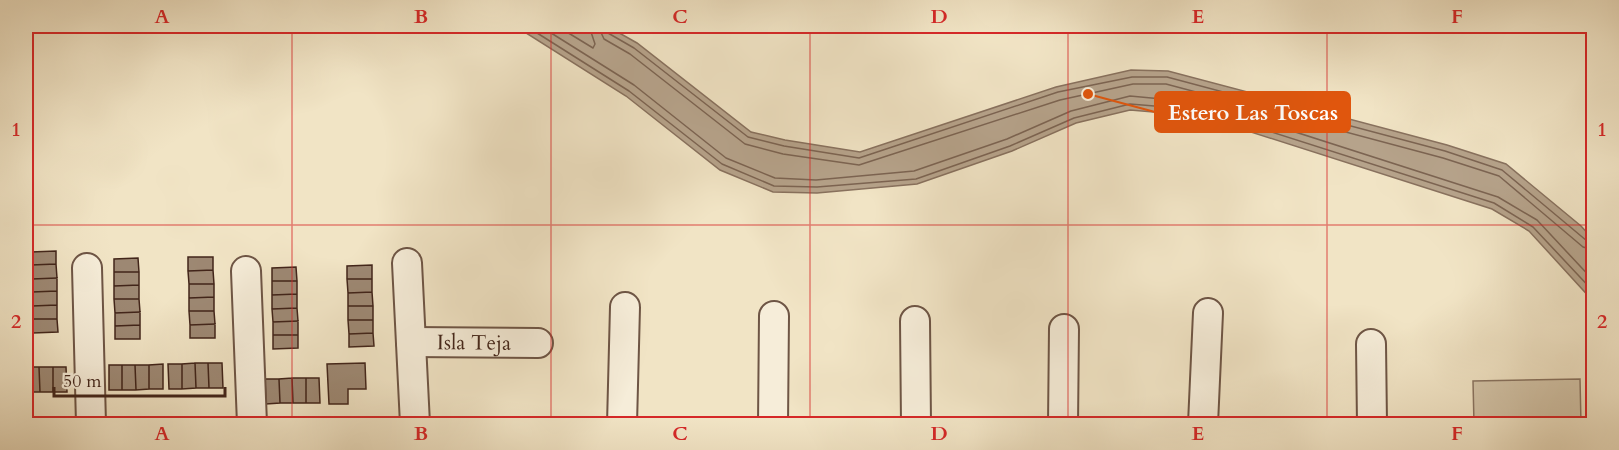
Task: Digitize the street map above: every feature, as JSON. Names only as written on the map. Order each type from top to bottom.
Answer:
[{"type":"street","points":[[407,262],[415,424]]},
{"type":"street","points":[[87,268],[91,424]]},
{"type":"street","points":[[246,271],[252,424]]},
{"type":"street","points":[[622,424],[625,307]]},
{"type":"street","points":[[1203,424],[1208,313]]},
{"type":"street","points":[[773,424],[774,316]]},
{"type":"street","points":[[915,321],[916,424]]},
{"type":"street","points":[[1063,424],[1064,329]]},
{"type":"street","name":"Isla Teja","points":[[411,342],[538,343]]},
{"type":"street","points":[[1371,344],[1372,424]]},
{"type":"shaded area","points":[[1580,379],[1581,424],[1474,424],[1473,381]]},
{"type":"water","points":[[515,26],[607,26],[637,43],[751,132],[860,152],[1056,87],[1131,70],[1168,71],[1447,145],[1506,164],[1581,226],[1593,239],[1593,301],[1529,231],[1492,209],[1201,116],[1130,110],[1076,123],[1012,151],[917,184],[817,193],[773,192],[720,170],[626,96]]},
{"type":"building","points":[[56,251],[56,264],[31,265],[31,252]]},
{"type":"building","points":[[188,257],[213,257],[213,270],[188,271]]},
{"type":"building","points":[[138,258],[139,272],[114,272],[114,259]]},
{"type":"building","points":[[56,264],[57,278],[32,279],[31,265]]},
{"type":"building","points":[[372,265],[372,279],[347,279],[347,266]]},
{"type":"building","points":[[296,267],[297,281],[272,281],[272,268]]},
{"type":"building","points":[[213,270],[214,284],[189,284],[188,271]]},
{"type":"building","points":[[114,272],[139,272],[139,285],[114,286]]},
{"type":"building","points":[[57,278],[57,291],[32,292],[32,279]]},
{"type":"building","points":[[347,279],[372,279],[372,292],[348,293]]},
{"type":"building","points":[[272,281],[297,281],[297,294],[272,295]]},
{"type":"building","points":[[189,284],[214,284],[214,297],[189,298]]},
{"type":"building","points":[[139,285],[139,299],[114,299],[114,286]]},
{"type":"building","points":[[57,291],[57,305],[32,306],[32,292]]},
{"type":"building","points":[[372,292],[373,306],[348,306],[348,293]]},
{"type":"building","points":[[297,294],[297,308],[272,309],[272,295]]},
{"type":"building","points":[[214,297],[214,311],[189,311],[189,298]]},
{"type":"building","points":[[114,299],[139,299],[140,312],[115,313]]},
{"type":"building","points":[[57,305],[57,319],[33,319],[32,306]]},
{"type":"building","points":[[348,306],[373,306],[373,320],[348,320]]},
{"type":"building","points":[[297,308],[298,321],[273,322],[272,309]]},
{"type":"building","points":[[189,311],[214,311],[215,324],[190,325]]},
{"type":"building","points":[[140,312],[140,325],[115,326],[115,313]]},
{"type":"building","points":[[33,319],[57,319],[58,332],[33,333]]},
{"type":"building","points":[[348,320],[373,320],[373,333],[349,334]]},
{"type":"building","points":[[298,321],[298,335],[273,335],[273,322]]},
{"type":"building","points":[[215,324],[215,338],[190,338],[190,325]]},
{"type":"building","points":[[140,325],[140,339],[115,339],[115,326]]},
{"type":"building","points":[[373,333],[374,346],[349,347],[349,334]]},
{"type":"building","points":[[273,335],[298,335],[298,348],[273,349]]},
{"type":"building","points":[[195,363],[196,388],[182,389],[182,364]]},
{"type":"building","points":[[195,363],[208,363],[209,388],[196,388]]},
{"type":"building","points":[[208,363],[222,363],[223,388],[209,388]]},
{"type":"building","points":[[365,363],[366,389],[348,389],[348,404],[329,404],[327,364]]},
{"type":"building","points":[[163,364],[163,389],[149,389],[149,365]]},
{"type":"building","points":[[168,364],[182,364],[182,389],[169,389]]},
{"type":"building","points":[[109,365],[122,365],[122,390],[109,390]]},
{"type":"building","points":[[122,365],[135,365],[136,390],[122,390]]},
{"type":"building","points":[[135,365],[149,365],[149,389],[136,390]]},
{"type":"building","points":[[26,367],[39,367],[40,392],[26,392]]},
{"type":"building","points":[[39,367],[53,367],[53,392],[40,392]]},
{"type":"building","points":[[53,367],[66,367],[67,392],[53,392]]},
{"type":"building","points":[[292,378],[293,403],[280,403],[279,379]]},
{"type":"building","points":[[292,378],[306,378],[306,403],[293,403]]},
{"type":"building","points":[[306,378],[319,378],[320,403],[306,403]]},
{"type":"building","points":[[265,379],[279,379],[280,403],[266,404]]},
{"type":"place","name":"Estero Las Toscas","points":[[1088,94]]}]
